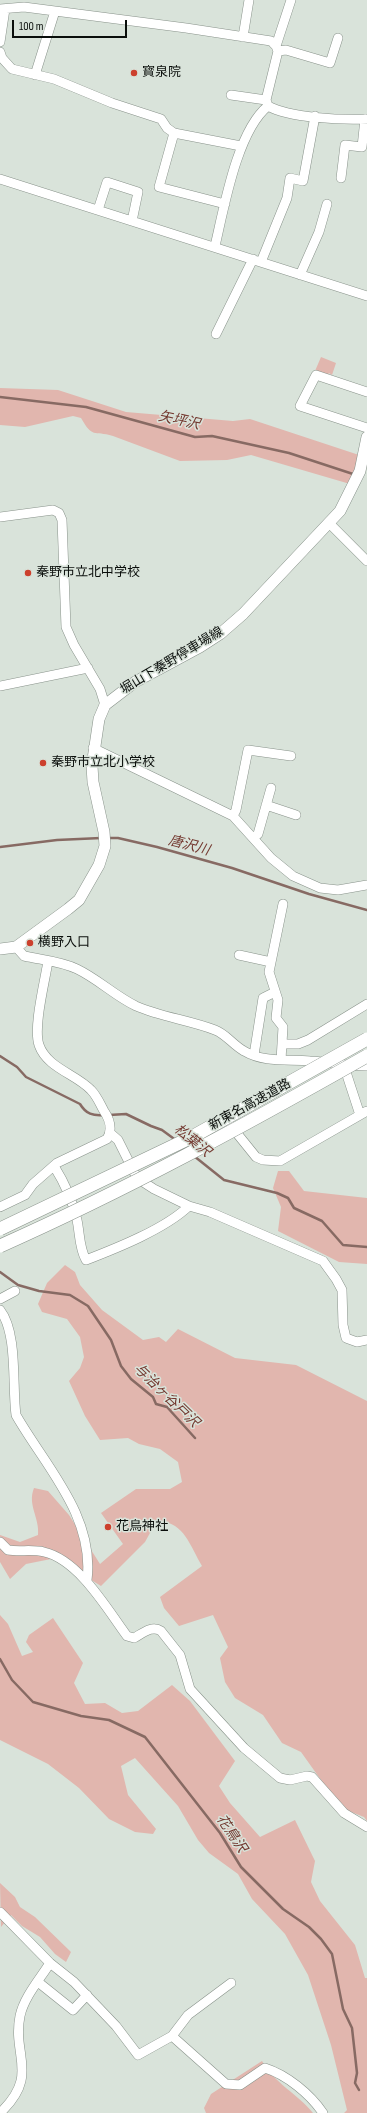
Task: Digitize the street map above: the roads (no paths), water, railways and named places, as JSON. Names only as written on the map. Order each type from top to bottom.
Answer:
[{"type":"highway","name":"新東名高速道路","points":[[0,1229],[192,1136],[367,1039]]},
{"type":"highway","name":"新東名高速道路","points":[[0,1246],[113,1193],[199,1149],[367,1056]]},
{"type":"main road","name":"堀山下秦野停車場線","points":[[105,705],[135,682],[200,647],[220,634],[243,614],[340,511],[360,471],[367,437]]},
{"type":"main road","points":[[0,949],[16,947],[79,900],[99,865],[104,846],[104,832],[93,782],[94,748],[99,719],[105,705]]},
{"type":"street","points":[[243,37],[249,0]]},
{"type":"street","points":[[215,246],[241,146],[260,112],[267,103],[277,48],[291,0]]},
{"type":"street","points":[[0,42],[2,9],[24,7],[271,41],[277,48],[330,63],[338,38]]},
{"type":"street","points":[[35,75],[55,11]]},
{"type":"street","points":[[0,52],[2,58],[12,69],[54,79],[112,103],[161,119],[167,128],[174,133],[241,146]]},
{"type":"street","points":[[230,95],[267,103],[276,111],[315,116],[366,119],[362,147],[345,145],[341,178]]},
{"type":"street","points":[[216,334],[257,261],[287,198],[290,178],[303,181],[315,116]]},
{"type":"street","points":[[174,133],[155,186],[225,204]]},
{"type":"street","points":[[0,179],[215,246],[367,296]]},
{"type":"street","points":[[98,210],[107,182],[138,192],[132,220]]},
{"type":"street","points":[[300,275],[319,232],[327,204]]},
{"type":"street","points":[[367,392],[316,375],[300,406],[367,428]]},
{"type":"street","points":[[0,517],[53,510],[59,513],[62,520],[66,628],[100,689],[105,705]]},
{"type":"street","points":[[328,524],[367,561]]},
{"type":"street","points":[[0,686],[88,668]]},
{"type":"street","points":[[94,748],[233,816],[271,858],[293,876],[320,888],[338,890],[367,886]]},
{"type":"street","points":[[233,816],[236,810],[248,750],[291,756]]},
{"type":"street","points":[[253,838],[258,834],[271,788]]},
{"type":"street","points":[[266,806],[296,814]]},
{"type":"street","points":[[281,1060],[283,1027],[276,1018],[278,1000],[269,972],[283,904]]},
{"type":"street","points":[[16,947],[24,956],[62,963],[78,969],[118,997],[142,1008],[215,1030],[244,1051],[254,1055],[281,1060],[310,1061],[344,1066],[367,1066]]},
{"type":"street","points":[[239,955],[271,962]]},
{"type":"street","points":[[0,1207],[25,1194],[33,1184],[68,1156],[107,1139],[110,1133],[108,1117],[92,1091],[50,1061],[40,1046],[37,1030],[48,961]]},
{"type":"street","points":[[254,1055],[263,998],[275,992]]},
{"type":"street","points":[[282,1044],[298,1044],[308,1040],[367,1004]]},
{"type":"street","points":[[222,1115],[256,1157],[263,1160],[280,1161],[364,1113],[344,1066]]},
{"type":"street","points":[[110,1133],[118,1140],[137,1178],[154,1189],[189,1206],[210,1212],[323,1261],[342,1290],[343,1325],[346,1338],[350,1341],[357,1342],[367,1340]]},
{"type":"street","points":[[54,1166],[71,1201],[77,1220],[81,1246],[86,1260],[127,1243],[180,1214],[189,1206]]},
{"type":"street","points":[[0,1299],[15,1291]]},
{"type":"street","points":[[0,1310],[7,1320],[15,1373],[14,1400],[16,1415],[68,1498],[80,1522],[84,1538],[88,1569],[87,1580]]},
{"type":"street","points":[[0,1542],[8,1550],[46,1552],[63,1562],[87,1580],[127,1636],[134,1638],[152,1628],[157,1628],[161,1631],[180,1655],[190,1689],[244,1748],[280,1778],[290,1780],[307,1776],[312,1778],[344,1813],[367,1827]]},
{"type":"street","points":[[0,1912],[50,1963],[74,1982],[116,2026],[138,2055],[172,2036],[188,2015],[231,1983]]},
{"type":"street","points":[[0,2113],[18,2089],[24,2074],[18,2029],[20,2015],[26,1999],[50,1963]]},
{"type":"street","points":[[38,1982],[73,2010],[87,1996]]},
{"type":"street","points":[[172,2036],[226,2084],[240,2085],[265,2068],[285,2077],[318,2105],[323,2113]]},
{"type":"waterway","name":"矢坪沢","points":[[0,397],[86,407],[195,437],[212,436],[289,453],[353,474]]},
{"type":"waterway","name":"唐沢川","points":[[0,847],[57,840],[101,838]]},
{"type":"waterway","name":"唐沢川","points":[[108,838],[118,838],[157,847],[232,868],[309,894],[367,910]]},
{"type":"waterway","name":"松葉沢","points":[[0,1056],[17,1067],[26,1077],[80,1104],[87,1112],[93,1115],[104,1115]]},
{"type":"waterway","name":"松葉沢","points":[[109,1115],[126,1114],[162,1130],[177,1141]]},
{"type":"waterway","name":"松葉沢","points":[[194,1156],[224,1180],[277,1193],[288,1198],[294,1208],[322,1221],[343,1245],[367,1247]]},
{"type":"waterway","name":"与治ヶ谷戸沢","points":[[0,1272],[18,1285],[39,1291],[70,1295],[88,1306],[111,1340],[121,1366],[131,1379],[153,1397],[156,1404],[167,1407],[195,1438]]},
{"type":"waterway","name":"花鳥沢","points":[[0,1659],[12,1680],[33,1702],[81,1716],[109,1720],[145,1737],[220,1833],[241,1867],[283,1909],[309,1927],[321,1939],[332,1954],[343,2009],[352,2028],[357,2073],[355,2083],[359,2090]]},
{"type":"place","name":"寳泉院","points":[[134,73]]},
{"type":"place","name":"秦野市立北中学校","points":[[28,573]]},
{"type":"place","name":"秦野市立北小学校","points":[[43,763]]},
{"type":"place","name":"横野入口","points":[[30,943]]},
{"type":"place","name":"花鳥神社","points":[[108,1527]]}]
